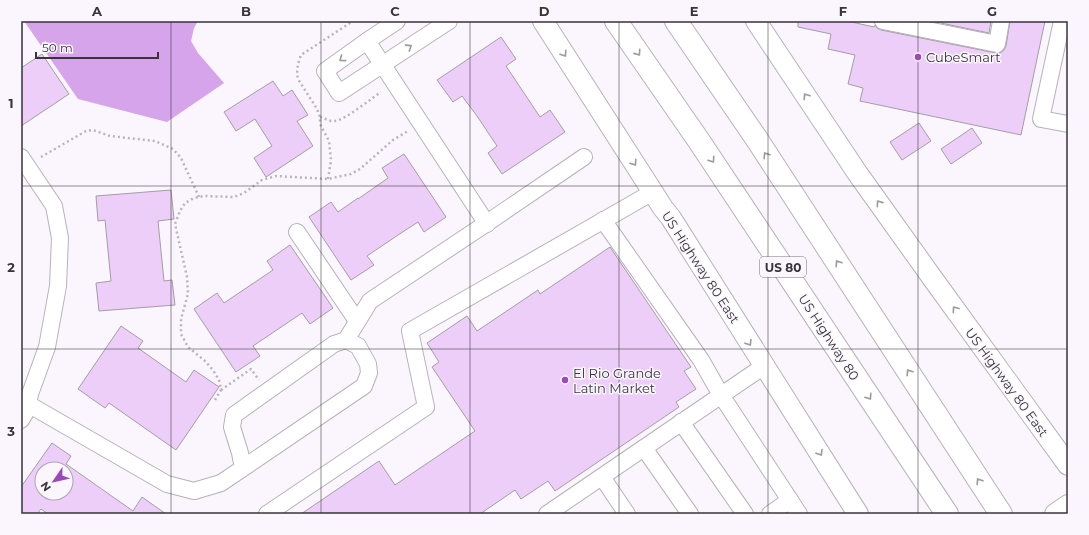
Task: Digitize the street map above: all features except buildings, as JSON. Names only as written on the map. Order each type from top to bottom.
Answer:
[{"type":"highway","name":"US Highway 80","points":[[616,21],[699,141],[947,514]]},
{"type":"highway","points":[[676,21],[770,161],[1001,514]]},
{"type":"main road","name":"US Highway 80 East","points":[[543,21],[811,438],[855,513]]},
{"type":"main road","name":"US Highway 80 East","points":[[762,23],[858,174],[1068,465]]},
{"type":"main road","points":[[1043,432],[1068,450]]},
{"type":"lane","points":[[397,21],[325,71],[339,93],[449,21]]},
{"type":"lane","points":[[883,21],[997,44],[1002,21]]},
{"type":"lane","points":[[1062,21],[1041,119],[1068,124]]},
{"type":"lane","points":[[367,41],[487,224]]},
{"type":"lane","points":[[243,468],[232,427],[234,416],[334,344],[346,340],[370,301],[487,224],[584,157]]},
{"type":"lane","points":[[24,161],[54,206],[60,238],[58,286],[47,346],[30,394],[24,404]]},
{"type":"lane","points":[[267,514],[426,407],[410,331],[653,192]]},
{"type":"lane","points":[[603,220],[701,360],[721,395],[799,514]]},
{"type":"lane","points":[[296,232],[358,321]]},
{"type":"lane","points":[[24,404],[167,484],[194,491],[221,484],[364,386],[369,373],[368,364],[358,346],[346,340]]},
{"type":"lane","points":[[547,514],[565,509],[602,477],[764,366]]},
{"type":"lane","points":[[21,420],[27,410],[24,404]]},
{"type":"lane","points":[[681,422],[745,514]]},
{"type":"lane","points":[[644,448],[690,514]]},
{"type":"lane","points":[[602,477],[627,514]]},
{"type":"lane","points":[[770,514],[790,500]]},
{"type":"path","points":[[320,117],[329,121],[336,121],[343,118],[394,83]]},
{"type":"path","points":[[221,390],[219,380],[213,370],[205,361],[188,348],[181,334],[181,319],[188,294],[187,277],[175,224],[185,203],[194,198],[204,196],[234,197],[244,193],[262,180],[276,176],[328,179],[351,174],[360,169],[393,140],[420,123]]},
{"type":"path","points":[[24,161],[50,151],[86,131],[93,130],[110,136],[155,141],[173,149],[181,158],[199,197]]},
{"type":"path","points":[[215,400],[221,390],[251,369],[267,391]]},
{"type":"shaded area","points":[[24,21],[198,21],[194,28],[191,41],[198,53],[224,83],[167,122],[78,99]]},
{"type":"place","name":"CubeSmart","points":[[918,57]]},
{"type":"place","name":"El Rio Grande Latin Market","points":[[565,380]]}]
